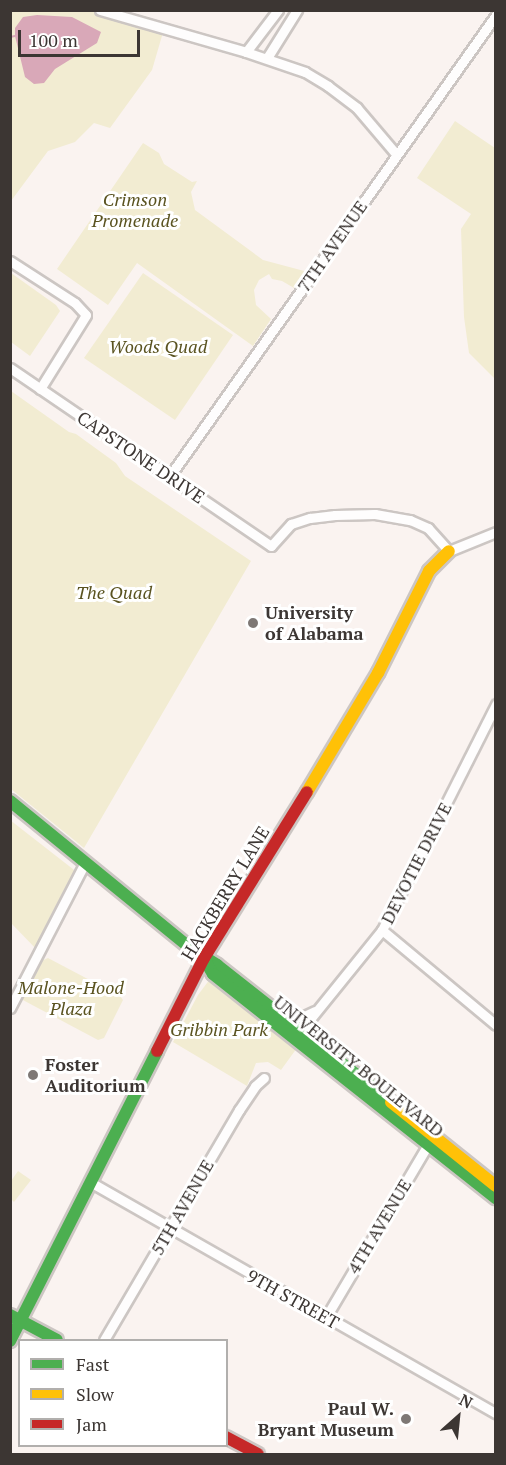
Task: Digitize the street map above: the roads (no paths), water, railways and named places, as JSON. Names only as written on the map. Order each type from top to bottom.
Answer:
[{"type":"main road","name":"HACKBERRY LANE","points":[[10,1341],[15,1317],[92,1183],[204,958],[260,871],[375,677],[402,629],[429,571],[449,550]]},
{"type":"main road","name":"UNIVERSITY BOULEVARD","points":[[10,801],[204,958],[217,965],[286,1018],[495,1198]]},
{"type":"main road","name":"UNIVERSITY BOULEVARD","points":[[204,958],[213,974],[431,1141],[495,1186]]},
{"type":"main road","points":[[15,1317],[54,1339]]},
{"type":"main road","points":[[228,1438],[258,1455]]},
{"type":"street","points":[[100,10],[267,58],[305,72],[357,108],[396,154]]},
{"type":"street","points":[[246,52],[278,10]]},
{"type":"street","points":[[267,58],[297,10]]},
{"type":"street","name":"7TH AVENUE","points":[[169,477],[495,15]]},
{"type":"street","points":[[10,261],[83,309],[86,320],[40,388]]},
{"type":"street","name":"CAPSTONE DRIVE","points":[[10,368],[271,546],[285,528],[310,518],[375,514],[420,523],[449,550]]},
{"type":"street","name":"HACKBERRY LANE","points":[[449,550],[495,532]]},
{"type":"street","name":"DEVOTIE DRIVE","points":[[311,1039],[311,1018],[382,930],[495,704]]},
{"type":"street","points":[[10,1008],[13,996],[86,861]]},
{"type":"street","points":[[382,930],[495,1024]]},
{"type":"street","points":[[286,1018],[302,1017],[318,1010]]},
{"type":"street","name":"5TH AVENUE","points":[[105,1339],[238,1110],[255,1086],[264,1078]]},
{"type":"street","name":"4TH AVENUE","points":[[326,1317],[431,1141]]},
{"type":"street","name":"9TH STREET","points":[[92,1183],[495,1413]]},
{"type":"waterway","points":[[10,37],[15,36]]},
{"type":"place","name":"University of Alabama","points":[[253,623]]},
{"type":"place","name":"Foster Auditorium","points":[[33,1075]]},
{"type":"place","name":"Paul W. Bryant Museum","points":[[406,1419]]},
{"type":"park label","name":"Crimson Promenade","points":[[135,210]]},
{"type":"park label","name":"Woods Quad","points":[[158,346]]},
{"type":"park label","name":"The Quad","points":[[114,592]]},
{"type":"park label","name":"Malone-Hood Plaza","points":[[71,998]]},
{"type":"park label","name":"Gribbin Park","points":[[219,1029]]}]
